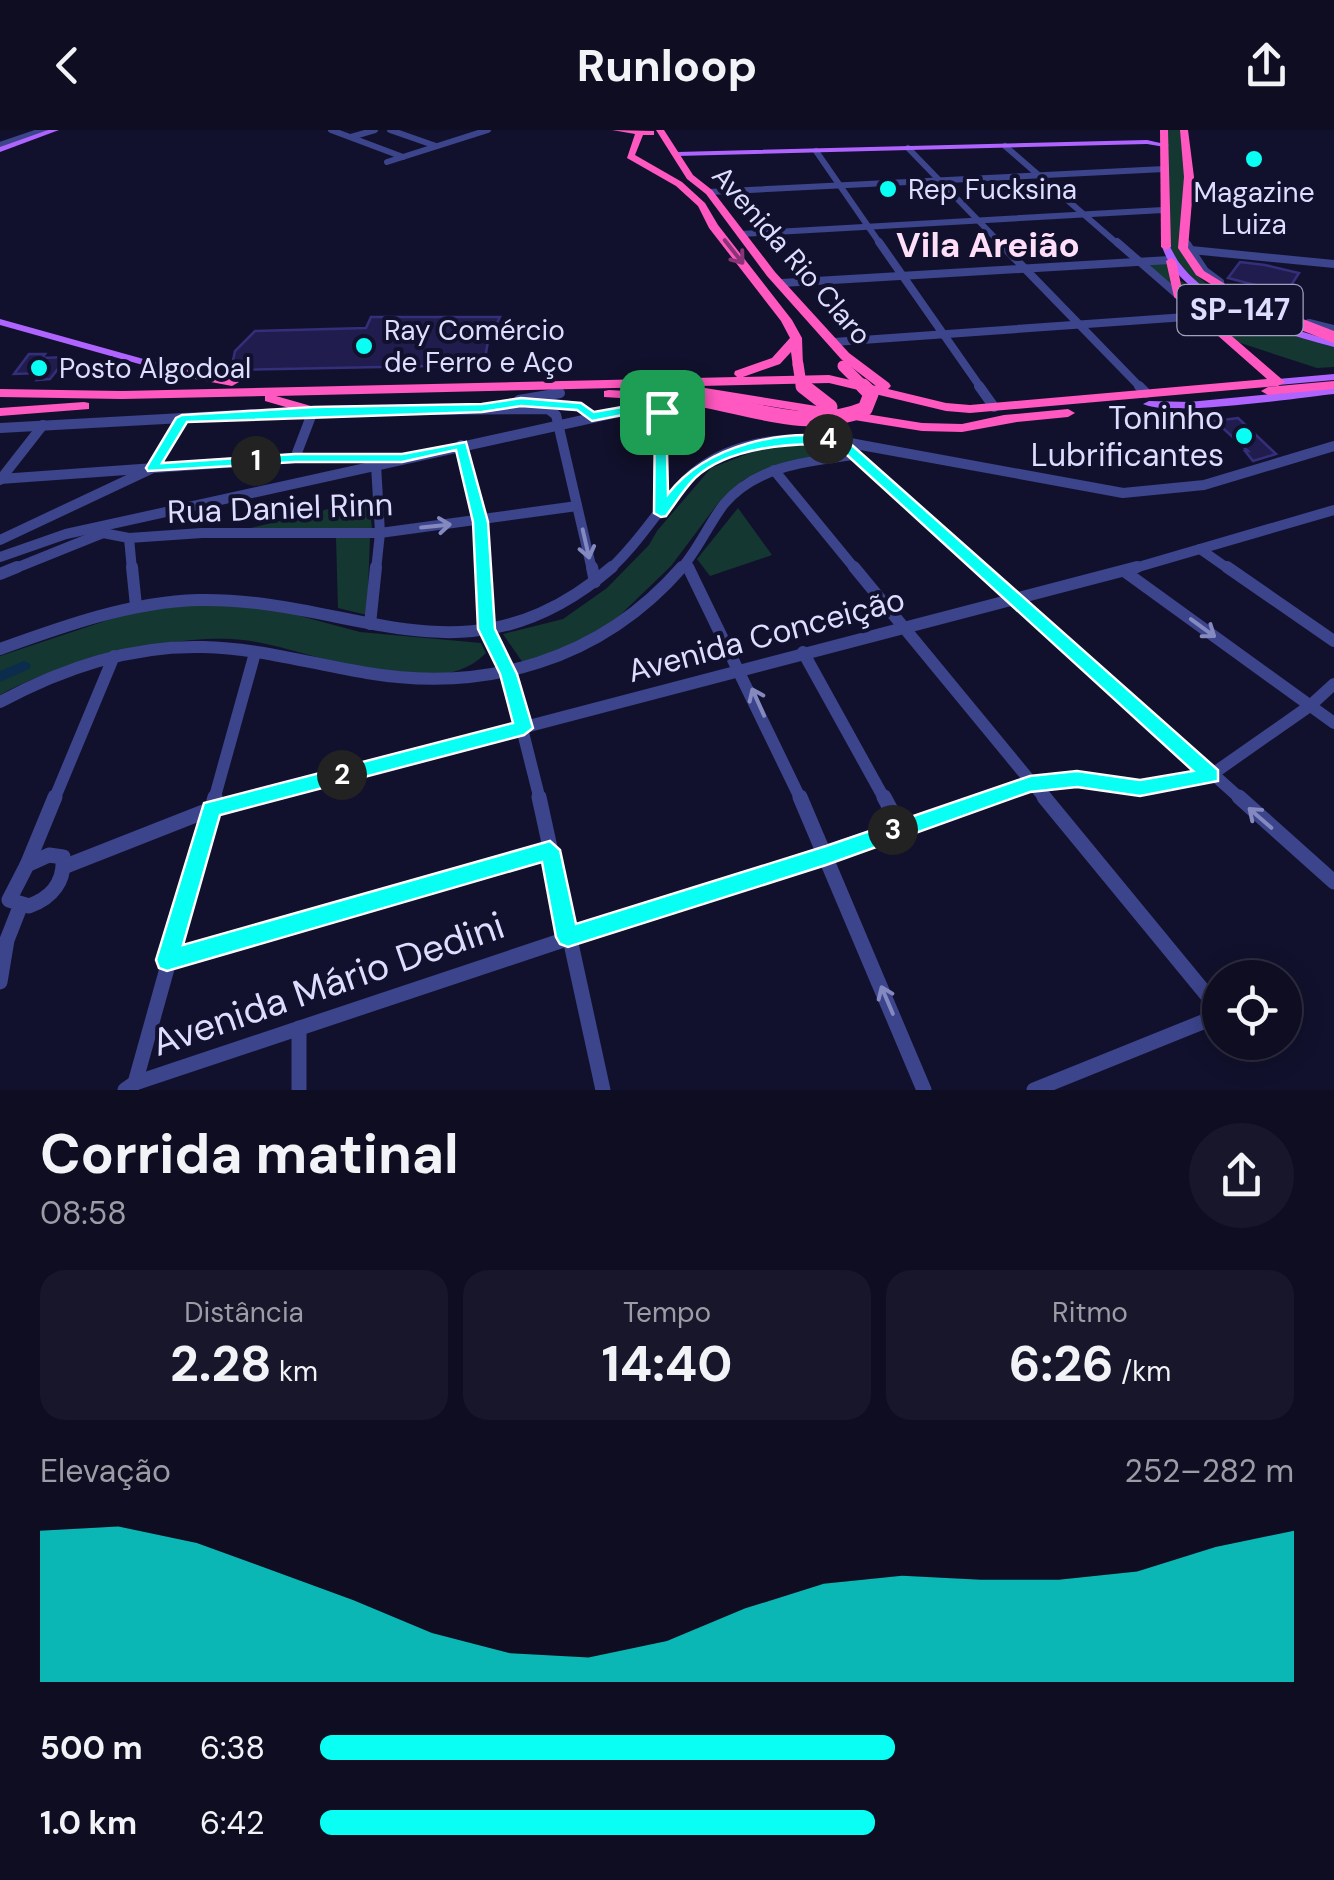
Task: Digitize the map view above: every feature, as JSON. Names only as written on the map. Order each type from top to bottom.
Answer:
[{"type":"highway","points":[[617,130],[638,135],[677,154],[695,150]]},
{"type":"highway","points":[[1164,138],[1180,130],[1189,177],[1185,245],[1200,274],[1254,306],[1334,336]]},
{"type":"highway","points":[[663,132],[695,150]]},
{"type":"highway","name":"Avenida Rio Claro","points":[[663,132],[688,174],[709,192],[776,278],[862,371],[897,395]]},
{"type":"highway","name":"Avenida Rio Claro","points":[[638,135],[630,156],[702,205],[712,226],[796,338],[802,384],[830,407],[920,422]]},
{"type":"highway","name":"SP-147","points":[[1164,138],[1166,247]]},
{"type":"highway","points":[[1164,165],[1168,174],[1189,177]]},
{"type":"highway","points":[[664,176],[688,174]]},
{"type":"highway","points":[[1164,194],[1181,193],[1186,205]]},
{"type":"highway","points":[[1171,260],[1178,295],[1278,382]]},
{"type":"highway","points":[[589,394],[698,400],[800,419],[837,420],[865,409],[871,394],[808,328],[776,278]]},
{"type":"highway","points":[[696,382],[757,370],[776,361],[796,338]]},
{"type":"highway","points":[[179,372],[259,385],[378,386]]},
{"type":"highway","points":[[0,412],[158,399],[178,392],[186,384],[179,372]]},
{"type":"highway","points":[[0,393],[829,379],[922,402],[970,409],[1334,384]]},
{"type":"highway","points":[[34,408],[270,398],[562,399],[589,394],[724,393],[878,422],[941,429],[1278,382]]},
{"type":"highway","points":[[270,398],[314,411]]},
{"type":"highway","points":[[920,422],[934,413],[922,402]]},
{"type":"highway","points":[[920,422],[1016,418]]},
{"type":"main road","points":[[0,148],[55,130]]},
{"type":"main road","points":[[677,154],[971,143],[1147,142],[1164,138]]},
{"type":"main road","points":[[695,150],[1006,146],[1164,138]]},
{"type":"main road","points":[[961,147],[952,144],[971,143]]},
{"type":"main road","name":"SP-147","points":[[1185,245],[1190,270],[1220,294],[1263,315],[1334,336]]},
{"type":"main road","name":"SP-147","points":[[1166,247],[1185,276],[1222,301],[1256,318],[1334,336]]},
{"type":"main road","points":[[1,322],[179,372]]},
{"type":"main road","points":[[1278,382],[1334,384]]},
{"type":"main road","points":[[1148,399],[1189,405],[1334,384]]},
{"type":"street","points":[[0,148],[44,130]]},
{"type":"street","points":[[331,130],[403,157]]},
{"type":"street","points":[[350,137],[375,130]]},
{"type":"street","points":[[390,130],[436,146]]},
{"type":"street","points":[[452,130],[470,136]]},
{"type":"street","points":[[387,162],[488,130]]},
{"type":"street","points":[[0,136],[18,140]]},
{"type":"street","points":[[1006,146],[1178,295]]},
{"type":"street","points":[[819,148],[839,186],[994,407]]},
{"type":"street","points":[[908,148],[1148,399]]},
{"type":"street","points":[[709,192],[1164,165]]},
{"type":"street","points":[[740,234],[1163,210]]},
{"type":"street","points":[[1185,245],[1334,264]]},
{"type":"street","points":[[776,278],[905,277],[1171,260]]},
{"type":"street","points":[[834,342],[1200,316]]},
{"type":"street","points":[[482,408],[521,402],[525,397],[562,399],[581,406],[592,417]]},
{"type":"street","points":[[553,412],[562,399]]},
{"type":"street","points":[[0,428],[314,411],[482,408],[553,412]]},
{"type":"street","points":[[0,557],[66,534],[99,530],[402,458],[633,409],[662,412],[661,513]]},
{"type":"street","points":[[295,458],[314,411]]},
{"type":"street","points":[[553,412],[595,582]]},
{"type":"street","points":[[0,540],[153,468],[182,418]]},
{"type":"street","points":[[1,479],[43,425]]},
{"type":"street","points":[[0,649],[136,606],[225,601],[455,634],[487,629],[552,609],[595,582],[638,542],[691,474],[735,452],[791,438],[840,441],[1124,493],[1148,494],[1202,486],[1334,446]]},
{"type":"street","points":[[840,441],[1334,882]]},
{"type":"street","points":[[461,445],[481,522],[487,629],[508,674],[524,728],[603,1090]]},
{"type":"street","points":[[0,702],[34,683],[114,656],[176,647],[255,652],[376,677],[455,680],[508,674],[574,652],[620,623],[686,564],[724,504],[738,490],[774,470],[854,455]]},
{"type":"street","points":[[364,457],[379,466]]},
{"type":"street","points":[[1,479],[295,458],[402,458]]},
{"type":"street","points":[[370,624],[380,532],[379,466]]},
{"type":"street","points":[[774,470],[1202,991]]},
{"type":"street","name":"Rua Daniel Rinn","points":[[99,530],[129,538],[202,532],[380,532],[481,522],[578,506]]},
{"type":"street","name":"Avenida Conceição","points":[[66,866],[212,808],[1124,571],[1333,511]]},
{"type":"street","points":[[52,517],[66,534]]},
{"type":"street","points":[[0,574],[99,530]]},
{"type":"street","points":[[129,538],[136,606]]},
{"type":"street","points":[[1200,549],[1334,641]]},
{"type":"street","points":[[686,564],[742,668],[924,1090]]},
{"type":"street","points":[[1124,571],[1334,724]]},
{"type":"street","points":[[130,1087],[255,652]]},
{"type":"street","points":[[802,652],[900,827]]},
{"type":"street","points":[[26,865],[49,855],[63,857],[66,866],[58,887],[33,905],[20,907],[9,900],[114,656]]},
{"type":"street","name":"Avenida Mário Dedini","points":[[130,1087],[568,937],[826,856],[1030,784],[1077,779],[1140,788],[1211,775],[1334,684]]},
{"type":"street","points":[[167,960],[550,850]]},
{"type":"street","points":[[0,982],[3,941],[20,907]]},
{"type":"street","points":[[1034,1090],[1202,1020]]},
{"type":"street","points":[[299,1028],[300,1090]]},
{"type":"green space","points":[[1164,130],[1184,130],[1189,177],[1182,239],[1187,260],[1200,278],[1241,306],[1334,344],[1221,301],[1171,261]]},
{"type":"green space","points":[[1134,261],[1166,261],[1172,277],[1280,329],[1334,347],[1334,367],[1317,368],[1225,338]]},
{"type":"green space","points":[[776,443],[825,445],[833,457],[780,464],[743,480],[719,502],[671,566],[615,620],[593,636],[523,663],[503,634],[563,619],[607,588],[649,545],[711,468]]},
{"type":"green space","points":[[369,499],[372,529],[251,528]]},
{"type":"green space","points":[[738,508],[772,555],[710,576],[697,559]]},
{"type":"green space","points":[[336,538],[370,538],[367,615],[338,608]]},
{"type":"green space","points":[[180,604],[226,604],[289,613],[360,632],[481,643],[486,653],[463,669],[435,675],[403,675],[243,640],[185,641],[85,661],[0,695],[0,656],[129,613]]},
{"type":"building","points":[[1240,262],[1299,273],[1286,293],[1228,278]]},
{"type":"building","name":"Ray Comércio de Ferro e Aço","points":[[371,317],[500,317],[488,341],[484,365],[231,370],[235,351],[255,331],[366,328]]},
{"type":"building","name":"Posto Algodoal","points":[[29,354],[67,357],[50,379],[37,380],[42,373],[14,374]]},
{"type":"building","name":"Toninho Lubrificantes","points":[[1238,418],[1276,454],[1253,461],[1248,451],[1215,421]]},
{"type":"waterway","points":[[0,677],[24,666]]},
{"type":"place","name":"Magazine Luiza","points":[[1254,159]]},
{"type":"place","name":"Rep Fucksina","points":[[888,189]]},
{"type":"place","name":"Ray Comércio de Ferro e Aço","points":[[364,346]]},
{"type":"place","name":"Posto Algodoal","points":[[39,368]]},
{"type":"place","name":"Toninho Lubrificantes","points":[[1244,436]]},
{"type":"district","name":"Vila Areião","points":[[988,245]]},
{"type":"route","points":[[521,402],[581,406],[592,417],[633,409],[662,412],[661,513],[691,474],[735,452],[791,438],[840,441],[1211,775],[1140,788],[1077,779],[1030,784],[826,856],[732,882],[568,937],[550,850],[167,960],[212,808],[524,728],[508,674],[487,629],[481,522],[461,445],[402,458],[295,458],[153,468],[182,418],[482,408],[521,402]]}]
